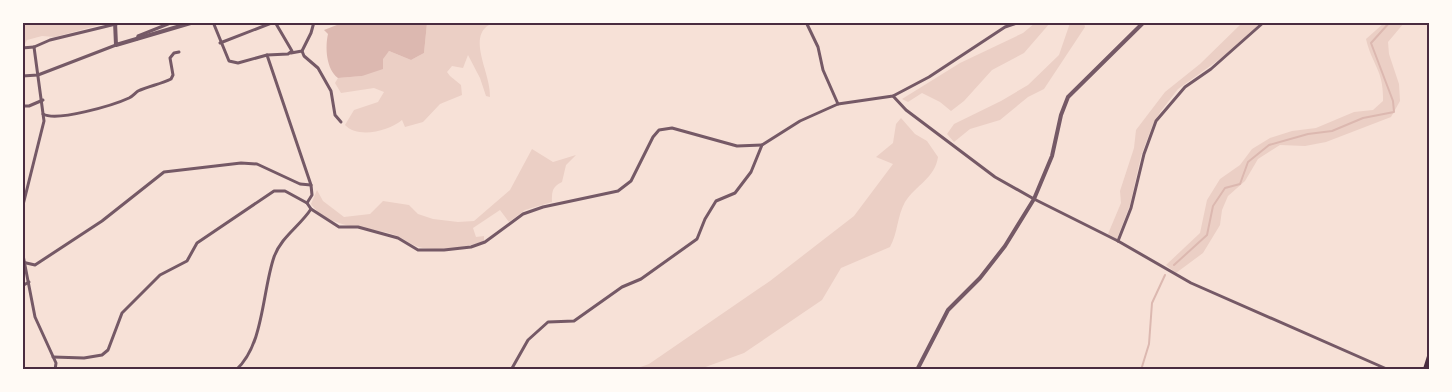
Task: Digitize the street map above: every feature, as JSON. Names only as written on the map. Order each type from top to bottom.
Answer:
[{"type":"main road","points":[[1425,370],[1430,354]]},
{"type":"street","points":[[22,48],[34,47],[50,40],[124,22]]},
{"type":"street","points":[[136,40],[138,36],[173,22]]},
{"type":"street","points":[[22,76],[38,75],[116,45],[194,22]]},
{"type":"street","points":[[213,22],[220,43],[229,60],[238,63],[267,55],[302,51]]},
{"type":"street","points":[[220,43],[274,22],[292,51],[291,53]]},
{"type":"street","points":[[302,51],[314,22]]},
{"type":"street","points":[[806,22],[818,47],[823,70],[838,104]]},
{"type":"street","points":[[511,370],[528,340],[548,322],[574,321],[622,287],[641,279],[697,239],[705,219],[716,202],[735,192],[751,172],[762,146],[800,120],[838,104],[893,96],[929,77],[1005,27],[1020,22]]},
{"type":"street","points":[[917,370],[948,310],[980,278],[1000,252],[1034,199],[1052,156],[1061,115],[1068,97],[1144,22]]},
{"type":"street","points":[[1118,241],[1131,208],[1144,154],[1156,121],[1185,87],[1210,69],[1264,22]]},
{"type":"street","points":[[115,24],[116,45]]},
{"type":"street","points":[[22,208],[44,121],[34,47]]},
{"type":"street","points":[[302,51],[318,68],[330,91],[335,116],[341,122]]},
{"type":"street","points":[[43,114],[49,117],[62,117],[130,98],[138,91],[171,79],[173,75],[170,58],[174,53],[179,52]]},
{"type":"street","points":[[267,55],[311,185],[312,195],[307,203]]},
{"type":"street","points":[[893,96],[906,110],[996,177],[1034,199],[1118,241],[1191,283],[1389,370]]},
{"type":"street","points":[[22,106],[29,106],[42,100]]},
{"type":"street","points":[[53,357],[84,358],[102,355],[108,350],[122,313],[160,275],[187,261],[197,243],[274,191],[285,191],[307,203],[311,209],[339,226],[358,227],[398,238],[418,250],[471,248],[485,242],[523,214],[543,206],[618,190],[631,182],[653,137],[659,130],[672,128],[737,146],[762,146]]},
{"type":"street","points":[[24,262],[35,265],[102,221],[164,172],[241,163],[257,164],[300,184],[311,185]]},
{"type":"street","points":[[236,370],[246,358],[258,328],[266,283],[276,253],[288,233],[302,221],[311,209]]},
{"type":"street","points":[[22,250],[35,317],[56,363],[55,370]]},
{"type":"street","points":[[22,286],[29,282]]},
{"type":"shaded area","points":[[23,23],[107,23],[55,37],[42,36],[27,40],[23,48]]},
{"type":"shaded area","points":[[342,23],[427,23],[424,53],[411,60],[389,51],[383,59],[383,69],[362,76],[338,78],[329,64],[327,51],[328,34],[324,30]]},
{"type":"shaded area","points":[[427,23],[493,23],[485,28],[481,36],[480,45],[481,56],[490,88],[490,97],[486,96],[480,78],[468,55],[463,68],[452,66],[447,72],[461,85],[462,95],[440,104],[423,122],[405,127],[402,120],[382,130],[373,132],[358,132],[345,125],[354,110],[378,102],[384,92],[374,88],[341,93],[335,83],[338,78],[362,76],[389,51],[411,60],[424,53]]},
{"type":"shaded area","points":[[1035,23],[1050,23],[1024,53],[992,70],[964,101],[951,111],[940,102],[922,93],[908,102],[902,99],[960,63],[1023,33]]},
{"type":"shaded area","points":[[1070,23],[1084,23],[1085,27],[1044,89],[1028,97],[1000,120],[970,129],[954,142],[947,134],[954,124],[1001,101],[1028,85],[1059,55]]},
{"type":"shaded area","points":[[1242,23],[1261,23],[1227,54],[1178,89],[1161,111],[1153,124],[1141,156],[1130,205],[1117,239],[1108,234],[1121,203],[1120,191],[1134,148],[1136,130],[1165,92],[1200,64]]},
{"type":"shaded area","points":[[1384,23],[1404,23],[1388,42],[1389,54],[1399,84],[1400,101],[1391,117],[1326,142],[1305,146],[1280,145],[1258,159],[1245,181],[1228,196],[1222,210],[1220,225],[1203,253],[1176,273],[1166,265],[1200,233],[1207,200],[1220,179],[1240,165],[1252,149],[1270,138],[1292,131],[1316,128],[1354,112],[1373,110],[1383,101],[1382,82],[1366,39]]},
{"type":"shaded area","points":[[901,118],[915,134],[927,141],[938,157],[929,176],[905,202],[890,247],[841,268],[822,300],[744,353],[700,369],[635,369],[649,364],[770,281],[854,216],[893,164],[876,157],[893,143],[896,124]]},
{"type":"shaded area","points":[[532,149],[553,162],[576,155],[566,165],[562,182],[553,190],[552,202],[525,210],[509,222],[500,210],[473,228],[476,237],[484,236],[484,241],[469,245],[446,249],[419,247],[392,234],[337,222],[318,212],[311,204],[317,190],[323,201],[344,217],[370,214],[383,201],[409,205],[418,214],[433,219],[458,222],[474,221],[510,190]]},
{"type":"waterway","points":[[1174,265],[1207,235],[1213,206],[1225,188],[1240,184],[1248,162],[1269,145],[1308,134],[1332,131],[1363,118],[1394,112],[1393,101],[1371,43],[1390,22]]},
{"type":"waterway","points":[[1141,370],[1149,344],[1152,303],[1165,275]]}]
